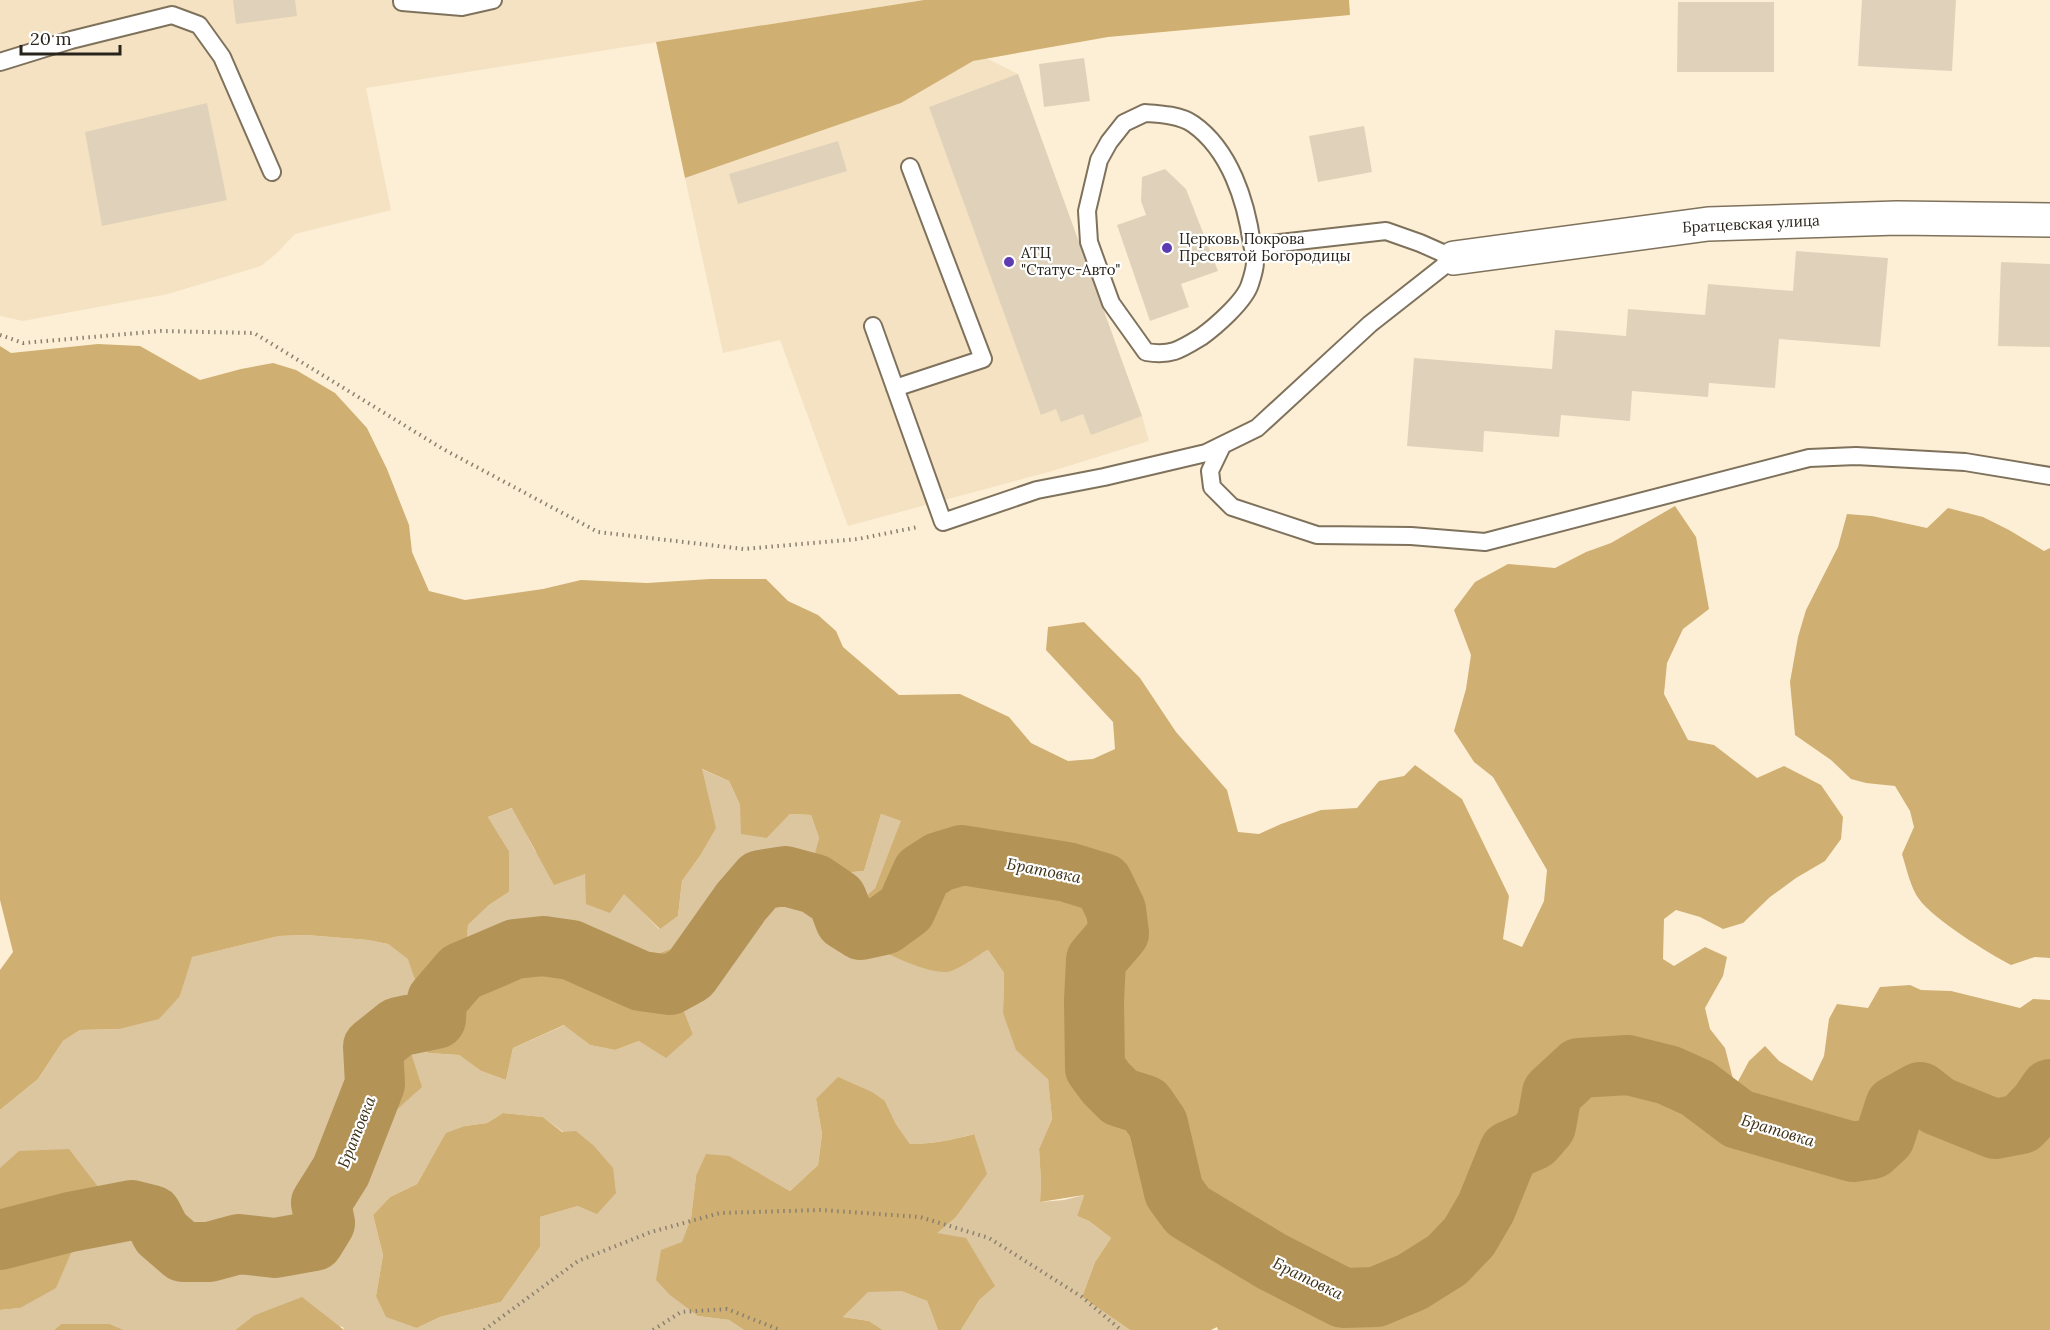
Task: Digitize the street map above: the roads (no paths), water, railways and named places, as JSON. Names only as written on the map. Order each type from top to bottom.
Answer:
[{"type":"street","name":"Братцевская улица","points":[[1454,258],[1708,224],[1897,218],[2050,220]]},
{"type":"lane","points":[[402,0],[402,2],[462,7],[493,0]]},
{"type":"lane","points":[[0,62],[71,40],[172,15],[199,25],[222,57],[272,172]]},
{"type":"lane","points":[[1144,113],[1166,114],[1191,123],[1214,143],[1234,180],[1248,215],[1253,246],[1255,262],[1250,287],[1229,313],[1207,333],[1185,348],[1163,355],[1146,352],[1111,303],[1089,242],[1087,211],[1099,160],[1108,142],[1124,123],[1144,113]]},
{"type":"lane","points":[[895,388],[983,359],[910,166]]},
{"type":"lane","points":[[873,326],[943,522],[1037,490],[1206,453],[1257,428],[1370,324],[1454,258],[1386,231],[1253,246]]},
{"type":"lane","points":[[1222,446],[1210,471],[1212,487],[1232,507],[1317,535],[1411,536],[1485,542],[1809,458],[1856,456],[1965,462],[2050,476]]},
{"type":"waterway","name":"Братовка","points":[[0,1240],[70,1222],[132,1210],[152,1215],[161,1233],[183,1252],[209,1252],[239,1244],[275,1248],[314,1241],[325,1223],[321,1203],[341,1171],[375,1084],[373,1047],[398,1027],[436,1019],[437,1000],[461,972],[515,949],[543,946],[571,950],[641,981],[670,985],[690,974],[741,902],[760,880],[785,876],[815,884],[837,899],[845,920],[861,930],[884,925],[906,909],[922,873],[939,862],[962,855],[1067,872],[1103,883],[1116,910],[1119,933],[1096,960],[1095,1068],[1120,1097],[1145,1105],[1158,1124],[1174,1192],[1188,1211],[1271,1261],[1343,1298],[1376,1297],[1412,1282],[1447,1260],[1469,1237],[1486,1208],[1509,1151],[1534,1140],[1546,1126],[1552,1093],[1579,1068],[1628,1065],[1668,1075],[1697,1088],[1738,1119],[1853,1152],[1872,1149],[1885,1137],[1895,1106],[1920,1092],[1938,1106],[1995,1129],[2021,1124],[2050,1089]]},
{"type":"place","name":"Церковь Покрова Пресвятой Богородицы","points":[[1167,248]]},
{"type":"place","name":"АТЦ \"Статус-Авто\"","points":[[1009,262]]}]
